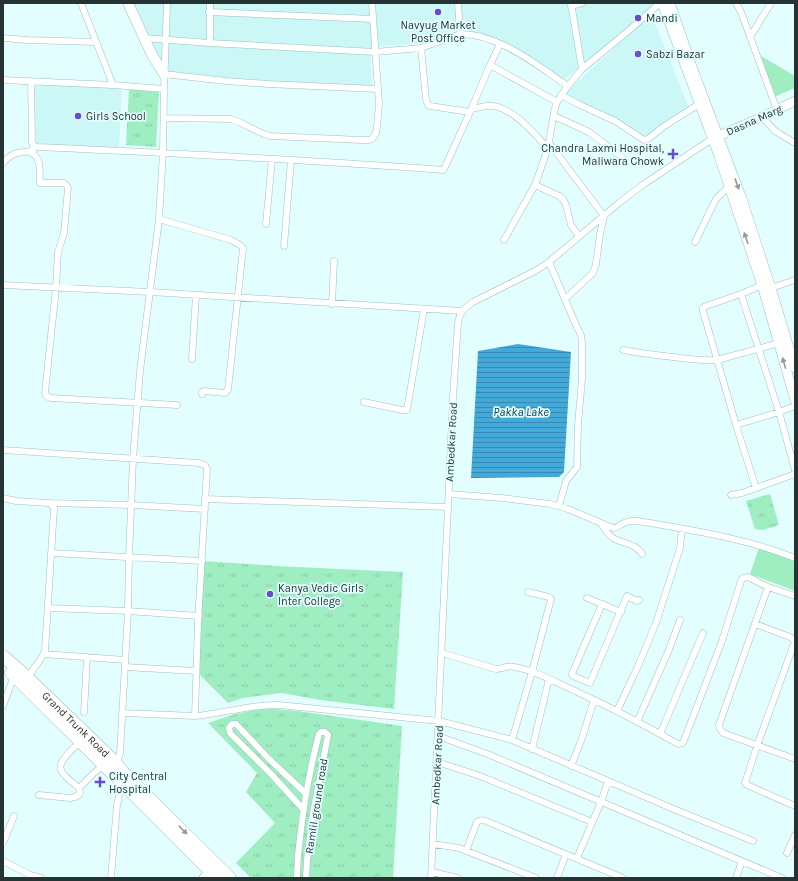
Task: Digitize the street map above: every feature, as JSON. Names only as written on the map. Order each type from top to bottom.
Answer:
[{"type":"highway","name":"Grand Trunk Road","points":[[3,658],[28,678],[87,736],[122,782],[209,875]]},
{"type":"highway","name":"Grand Trunk Road","points":[[3,658],[14,676],[91,753],[126,774],[230,878]]},
{"type":"main road","points":[[128,3],[152,55],[164,74]]},
{"type":"street","points":[[82,3],[113,85]]},
{"type":"street","points":[[79,788],[95,772],[108,762],[117,760],[120,754],[128,612],[133,459],[140,371],[158,219],[163,152],[167,3]]},
{"type":"street","points":[[210,3],[210,43]]},
{"type":"street","points":[[164,118],[231,119],[258,132],[271,136],[372,139],[376,134],[379,104],[372,3]]},
{"type":"street","points":[[458,3],[460,34]]},
{"type":"street","points":[[582,3],[571,5],[582,69]]},
{"type":"street","points":[[504,240],[535,185],[549,146],[557,102],[561,95],[582,69],[661,3],[699,104],[742,199],[795,368]]},
{"type":"street","points":[[670,3],[715,137],[728,186],[762,285],[795,400]]},
{"type":"street","points":[[736,3],[741,12],[777,110]]},
{"type":"street","points":[[750,36],[770,3]]},
{"type":"street","points":[[209,12],[373,19]]},
{"type":"street","points":[[144,38],[375,52],[421,48],[460,34],[476,35],[484,37],[522,55],[568,86]]},
{"type":"street","points":[[3,38],[96,42]]},
{"type":"street","points":[[3,163],[14,153],[37,147],[163,152],[443,170],[500,44]]},
{"type":"street","points":[[421,48],[426,99],[428,105],[470,110],[493,106],[512,114],[549,146],[604,216]]},
{"type":"street","points":[[490,65],[557,102]]},
{"type":"street","points":[[164,74],[268,84],[377,89]]},
{"type":"street","points":[[3,80],[164,89]]},
{"type":"street","points":[[31,81],[33,154],[39,160],[40,183],[64,183],[68,186],[65,227],[58,252],[56,288],[45,393],[46,396],[51,398],[177,405]]},
{"type":"street","points":[[561,95],[615,122],[644,140],[648,139],[663,127],[699,104]]},
{"type":"street","name":"Dasna Marg","points":[[715,137],[795,101]]},
{"type":"street","points":[[554,116],[589,132],[622,157]]},
{"type":"street","points":[[762,117],[775,131],[795,143]]},
{"type":"street","points":[[3,285],[150,292],[462,312],[473,302],[535,271],[549,262],[644,184],[715,137]]},
{"type":"street","points":[[266,224],[272,159]]},
{"type":"street","points":[[284,246],[291,160]]},
{"type":"street","points":[[535,185],[563,199],[571,225],[579,236]]},
{"type":"street","points":[[695,242],[716,199],[728,186]]},
{"type":"street","points":[[565,299],[593,273],[596,264],[604,216]]},
{"type":"street","points":[[158,219],[231,240],[243,248],[228,390],[225,393],[204,391],[202,394]]},
{"type":"street","points":[[332,304],[334,261]]},
{"type":"street","points":[[549,262],[580,335],[582,344],[577,467],[566,481],[559,506]]},
{"type":"street","points":[[771,288],[795,280]]},
{"type":"street","points":[[756,488],[703,311],[706,306],[710,304],[741,294],[762,285]]},
{"type":"street","points":[[741,294],[779,412],[795,470]]},
{"type":"street","points":[[192,359],[196,295]]},
{"type":"street","points":[[364,402],[407,410],[424,309]]},
{"type":"street","name":"Ambedkar Road","points":[[432,875],[453,397],[458,323],[459,315],[462,312]]},
{"type":"street","points":[[623,350],[694,360],[717,360],[779,343]]},
{"type":"street","points":[[736,425],[795,406]]},
{"type":"street","points":[[3,450],[199,463],[205,465],[207,469],[206,499],[194,716]]},
{"type":"street","points":[[731,495],[742,493],[795,474]]},
{"type":"street","points":[[449,494],[502,498],[559,506],[613,528],[616,528],[629,521],[638,520],[726,537],[781,552],[795,558]]},
{"type":"street","points":[[3,498],[16,501],[49,504],[131,505],[205,509]]},
{"type":"street","points":[[206,499],[448,507]]},
{"type":"street","points":[[28,678],[45,651],[54,508],[49,504]]},
{"type":"street","points":[[601,524],[612,537],[637,547],[642,554]]},
{"type":"street","points":[[617,711],[639,664],[657,620],[680,548],[682,529]]},
{"type":"street","points":[[51,553],[202,561]]},
{"type":"street","points":[[442,653],[496,669],[511,666],[532,672],[617,711],[678,744],[683,743],[722,641],[743,578],[748,577],[795,596]]},
{"type":"street","points":[[768,586],[719,725],[723,733],[795,760]]},
{"type":"street","points":[[512,740],[551,600],[549,597],[528,592]]},
{"type":"street","points":[[602,604],[572,674],[574,677],[590,684],[627,596],[637,601],[639,600]]},
{"type":"street","points":[[587,598],[621,612]]},
{"type":"street","points":[[48,608],[199,616]]},
{"type":"street","points":[[637,722],[668,652],[680,620]]},
{"type":"street","points":[[755,624],[790,637],[795,641],[745,783],[795,806]]},
{"type":"street","points":[[660,734],[703,633]]},
{"type":"street","points":[[44,654],[87,657],[196,671]]},
{"type":"street","points":[[84,712],[87,657]]},
{"type":"street","points":[[3,706],[14,676]]},
{"type":"street","points":[[532,749],[549,679]]},
{"type":"street","points":[[576,691],[581,680]]},
{"type":"street","points":[[571,766],[581,741],[594,700]]},
{"type":"street","points":[[122,713],[194,716],[257,706],[279,705],[451,724],[512,740],[753,841]]},
{"type":"street","points":[[297,878],[297,862],[303,808],[306,795],[236,724],[232,724],[229,728],[230,733],[303,808]]},
{"type":"street","name":"Ramlil ground road","points":[[306,795],[319,734],[321,732],[325,732],[328,735],[313,812],[306,878]]},
{"type":"street","points":[[438,736],[490,755],[742,861],[767,875],[782,878]]},
{"type":"street","points":[[39,795],[70,798],[79,795],[79,788],[62,772],[60,764],[81,742]]},
{"type":"street","points":[[437,762],[480,776],[592,822]]},
{"type":"street","points":[[577,858],[601,802],[608,781]]},
{"type":"street","points":[[111,878],[117,805],[122,782]]},
{"type":"street","points":[[3,843],[14,816]]},
{"type":"street","points":[[466,850],[477,822],[481,820],[623,878]]},
{"type":"street","points":[[788,853],[795,835]]},
{"type":"street","points":[[433,844],[466,850],[536,878]]},
{"type":"street","points":[[556,878],[566,854]]},
{"type":"street","points":[[3,861],[30,875],[41,878]]},
{"type":"street","points":[[736,878],[742,861]]},
{"type":"street","points":[[432,875],[458,878]]},
{"type":"shaded area","points":[[129,3],[657,3],[586,63],[559,82],[504,49],[472,34],[452,30],[437,38],[422,43],[370,48],[372,91],[158,75]]},
{"type":"shaded area","name":"Sabzi Bazar","points":[[651,13],[689,108],[644,137],[565,94]]},
{"type":"shaded area","name":"Girls School","points":[[34,83],[122,87],[119,149],[36,145]]},
{"type":"green space","points":[[761,56],[795,76],[795,88],[774,97]]},
{"type":"green space","points":[[129,89],[159,90],[156,147],[126,145]]},
{"type":"green space","points":[[770,494],[779,525],[763,530],[755,529],[746,501]]},
{"type":"green space","points":[[759,548],[795,561],[795,591],[750,574]]},
{"type":"green space","points":[[202,561],[403,572],[394,709],[320,700],[282,693],[243,698],[228,703],[196,671]]},
{"type":"green space","points":[[265,708],[298,711],[402,726],[393,878],[251,878],[236,863],[275,823],[246,792],[257,773],[208,723],[235,714]]},
{"type":"water","name":"Pakka Lake","points":[[518,344],[571,352],[564,472],[559,477],[471,478],[478,351]]},
{"type":"place","name":"Navyug Market Post Office","points":[[438,12]]},
{"type":"place","name":"Mandi","points":[[638,18]]},
{"type":"place","name":"Sabzi Bazar","points":[[638,54]]},
{"type":"place","name":"Girls School","points":[[78,116]]},
{"type":"place","name":"Chandra Laxmi Hospital, Maliwara Chowk","points":[[673,154]]},
{"type":"place","name":"Kanya Vedic Girls Inter College","points":[[270,594]]},
{"type":"place","name":"City Central Hospital","points":[[100,782]]}]
